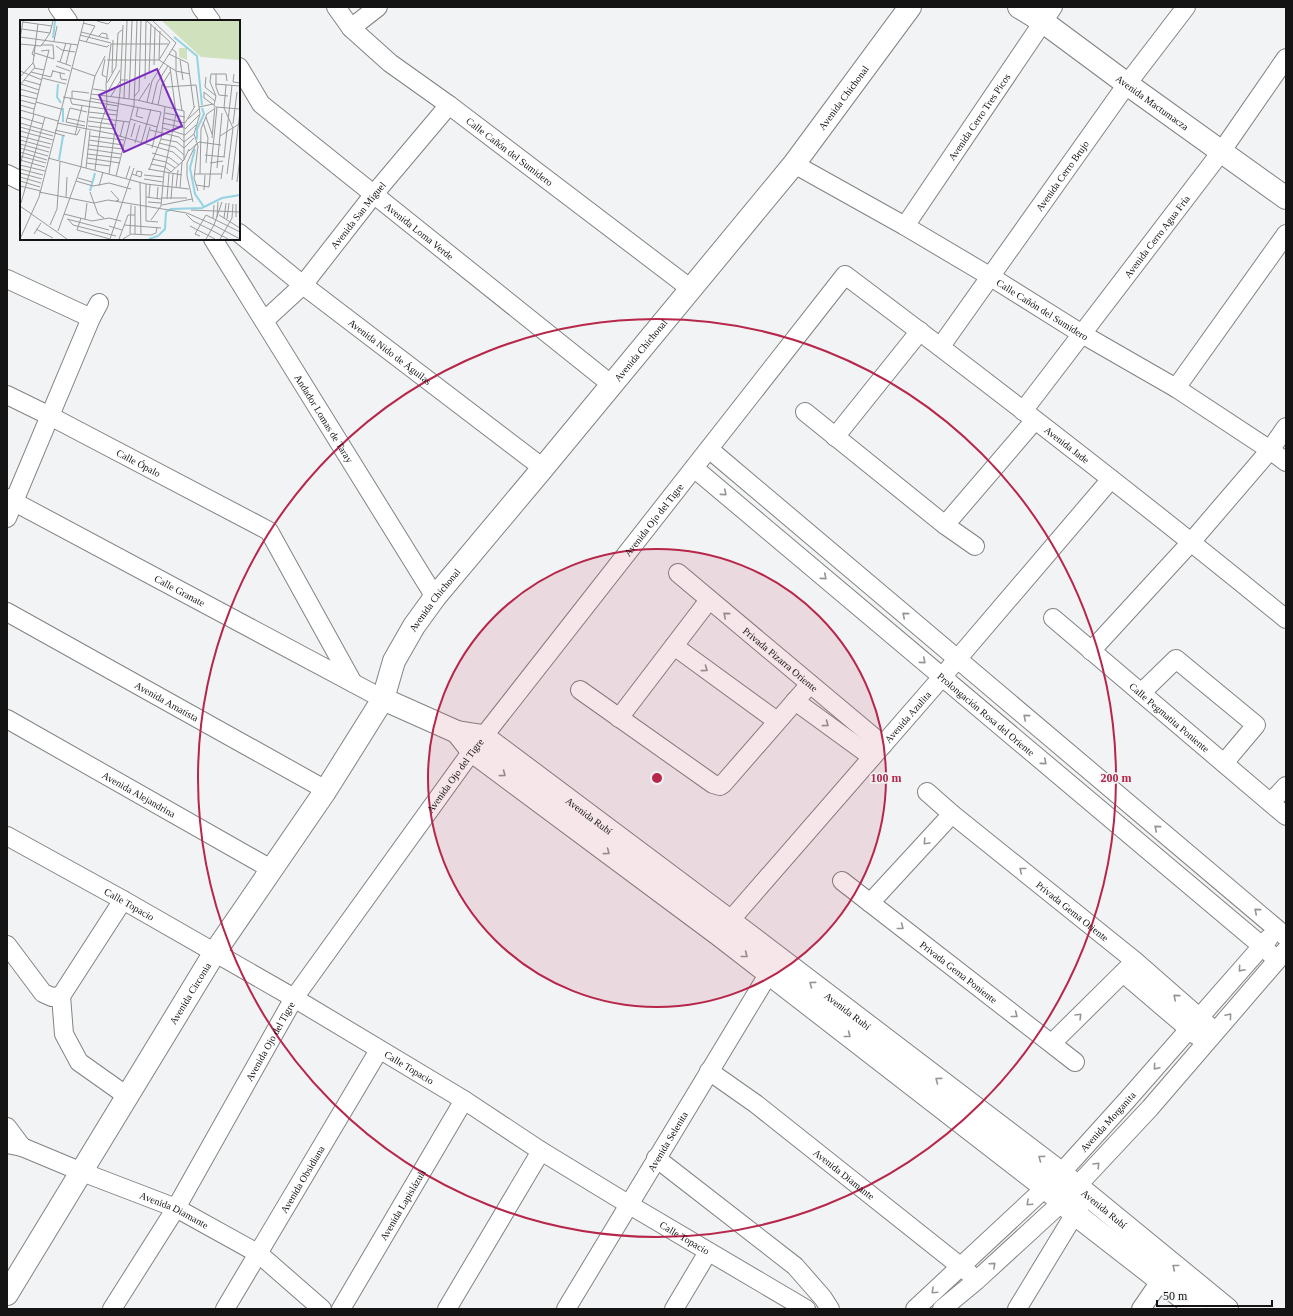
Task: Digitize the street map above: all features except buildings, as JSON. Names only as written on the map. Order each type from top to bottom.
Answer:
[{"type":"street","points":[[58,7],[67,20]]},
{"type":"street","points":[[201,7],[210,20]]},
{"type":"street","name":"Calle Cañón del Sumidero","points":[[336,7],[351,28],[390,63],[449,105],[691,289]]},
{"type":"street","points":[[351,28],[378,7]]},
{"type":"street","name":"Avenida Chichonal","points":[[383,699],[394,660],[414,626],[435,597],[794,164],[910,7]]},
{"type":"street","name":"Avenida Mactumacza","points":[[1019,7],[1047,14],[1127,84],[1286,198]]},
{"type":"street","name":"Avenida Cerro Brujo","points":[[941,346],[1127,84],[1186,7]]},
{"type":"street","name":"Avenida Cerro Tres Picos","points":[[905,226],[1047,14]]},
{"type":"street","name":"Avenida Cerro Agua Fría","points":[[945,525],[1029,416],[1082,334],[1221,152],[1286,58]]},
{"type":"street","name":"Avenida Loma Verde","points":[[240,69],[261,104],[612,385]]},
{"type":"street","name":"Avenida San Miguel","points":[[264,321],[303,285],[374,194],[449,105]]},
{"type":"street","name":"Calle Cañón del Sumidero","points":[[794,164],[905,226],[1082,334],[1176,388],[1286,462]]},
{"type":"street","points":[[7,174],[20,180]]},
{"type":"street","name":"Avenida Nido de Águilas","points":[[240,234],[303,285],[543,468]]},
{"type":"street","points":[[1176,388],[1286,234]]},
{"type":"street","name":"Andador Lomas de Taray","points":[[214,240],[435,597]]},
{"type":"street","name":"Avenida Jade","points":[[845,275],[941,346],[1192,542],[1283,610]]},
{"type":"street","name":"Avenida Ojo del Tigre","points":[[112,1309],[176,1208],[294,998],[478,743],[845,275]]},
{"type":"street","points":[[7,279],[95,310],[50,416],[9,506]]},
{"type":"street","points":[[835,436],[920,331]]},
{"type":"street","name":"Calle Ópalo","points":[[7,395],[270,531],[353,683]]},
{"type":"street","points":[[805,412],[945,525],[975,546]]},
{"type":"street","points":[[1091,651],[1192,542],[1270,450],[1286,427]]},
{"type":"street","points":[[709,449],[1119,796],[1283,928]]},
{"type":"street","name":"Prolongación Rosa del Oriente","points":[[694,468],[1262,946],[1281,955]]},
{"type":"street","name":"Avenida Azulita","points":[[724,928],[942,677],[1111,479]]},
{"type":"street","name":"Calle Granate","points":[[9,506],[353,683]]},
{"type":"street","name":"Privada Pizarra Oriente","points":[[678,573],[708,600],[810,684],[877,751]]},
{"type":"street","points":[[618,718],[708,600]]},
{"type":"street","name":"Avenida Amatista","points":[[7,612],[326,790]]},
{"type":"street","name":"Calle Pegmatita Poniente","points":[[1053,618],[1272,802],[1286,816]]},
{"type":"street","points":[[674,646],[778,721]]},
{"type":"street","points":[[1141,693],[1176,659],[1256,726],[1224,763]]},
{"type":"street","name":"Avenida Rubí","points":[[353,683],[383,699],[478,743],[724,928],[1068,1193],[1227,1309]]},
{"type":"street","points":[[580,690],[713,784],[720,786],[810,684]]},
{"type":"street","name":"Avenida Circonia","points":[[7,1294],[216,952],[326,790],[383,699]]},
{"type":"street","points":[[795,701],[877,751]]},
{"type":"street","name":"Avenida Alejandrina","points":[[7,719],[271,869]]},
{"type":"street","points":[[1272,802],[1286,786]]},
{"type":"street","name":"Privada Gema Oriente","points":[[927,792],[1211,1038]]},
{"type":"street","points":[[1105,814],[1119,796]]},
{"type":"street","points":[[870,903],[952,814]]},
{"type":"street","name":"Calle Topacio","points":[[7,836],[216,952],[464,1100],[541,1151],[708,1252],[784,1304],[806,1309]]},
{"type":"street","name":"Privada Gema Poniente","points":[[842,881],[1075,1062]]},
{"type":"street","points":[[123,900],[61,996],[64,1034],[79,1062],[127,1096]]},
{"type":"street","name":"Avenida Rubí","points":[[724,928],[769,974],[905,1067]]},
{"type":"street","name":"Avenida Morganita","points":[[915,1309],[960,1266],[1068,1193],[1128,1100],[1262,946],[1283,928]]},
{"type":"street","points":[[7,945],[43,993],[52,997],[61,996]]},
{"type":"street","name":"Avenida Morganita","points":[[942,1309],[977,1280],[1068,1193],[1150,1108],[1281,955]]},
{"type":"street","points":[[1052,1044],[1129,967]]},
{"type":"street","name":"Avenida Selenita","points":[[566,1309],[628,1204],[769,974]]},
{"type":"street","name":"Avenida Obsidiana","points":[[226,1309],[379,1050]]},
{"type":"street","name":"Avenida Diamante","points":[[709,1071],[756,1104],[977,1280]]},
{"type":"street","name":"Avenida Lapislázuli","points":[[341,1309],[464,1100]]},
{"type":"street","points":[[7,1126],[14,1145]]},
{"type":"street","name":"Avenida Diamante","points":[[14,1145],[176,1208],[259,1254],[322,1309]]},
{"type":"street","points":[[447,1309],[541,1151]]},
{"type":"street","points":[[656,1158],[796,1266],[823,1298],[830,1309]]},
{"type":"street","points":[[1017,1309],[1068,1193]]},
{"type":"street","name":"Avenida Rubí","points":[[1068,1193],[1161,1280],[1197,1309]]},
{"type":"street","points":[[674,1309],[708,1252]]},
{"type":"street","points":[[1141,1309],[1161,1280]]}]
